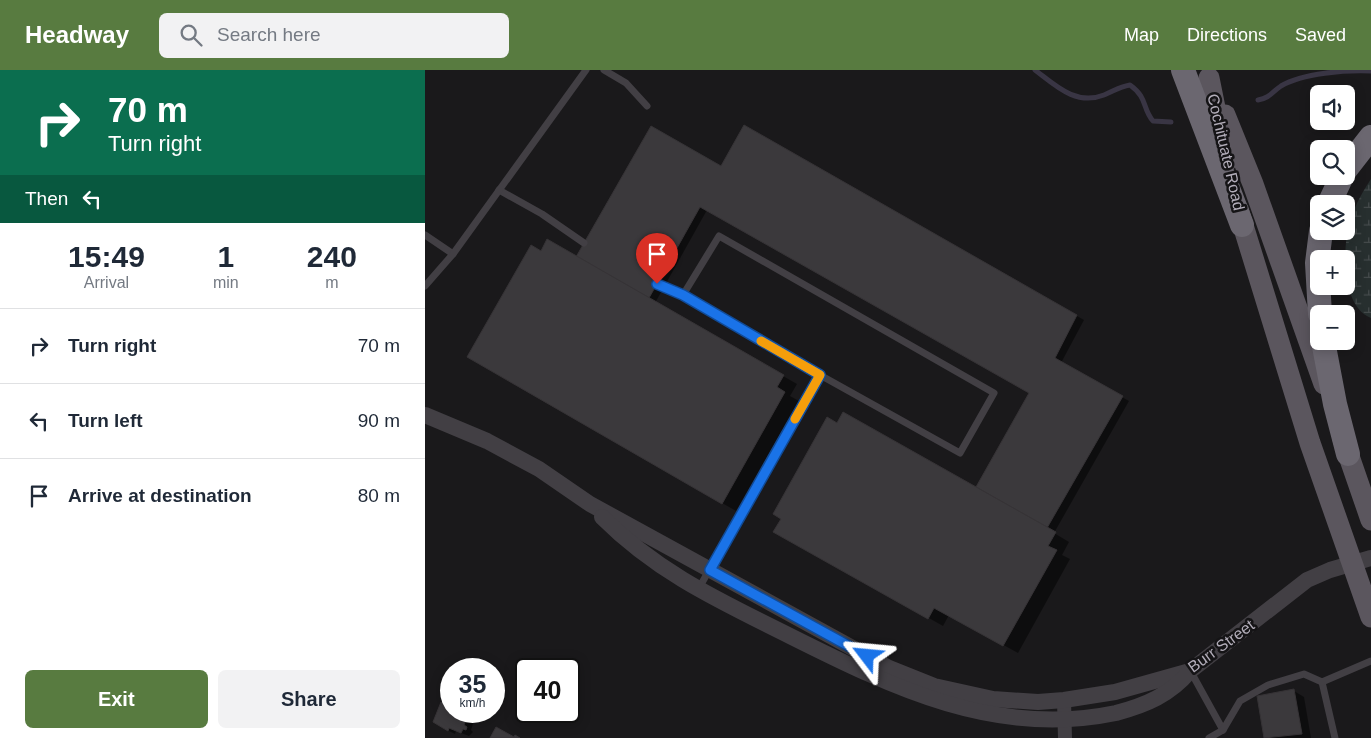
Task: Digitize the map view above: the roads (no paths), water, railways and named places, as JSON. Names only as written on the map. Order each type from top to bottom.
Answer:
[{"type":"highway","points":[[1183,70],[1243,225]]},
{"type":"highway","points":[[1355,157],[1371,137]]},
{"type":"highway","points":[[1319,305],[1317,262],[1320,240]]},
{"type":"highway","points":[[1325,350],[1335,404],[1348,454]]},
{"type":"main road","name":"Cochituate Road","points":[[1371,520],[1250,174],[1209,78],[1227,166],[1243,225],[1299,408],[1361,560],[1371,617]]},
{"type":"street","points":[[425,415],[505,451],[539,469],[590,504],[617,532],[655,563],[698,590],[870,676],[959,711],[1001,719],[1043,722],[1106,716],[1146,704],[1175,688],[1190,671]]},
{"type":"street","points":[[1348,454],[1359,475],[1371,491]]},
{"type":"street","name":"Burr Street","points":[[590,504],[911,678],[952,691],[993,699],[1037,702],[1064,700],[1115,692],[1190,671],[1307,580],[1361,560]]},
{"type":"street","points":[[1064,700],[1065,738]]},
{"type":"lane","points":[[425,286],[453,254],[587,70]]},
{"type":"lane","points":[[603,70],[614,73],[647,106]]},
{"type":"lane","points":[[499,190],[542,214],[584,243]]},
{"type":"lane","points":[[425,235],[453,254]]},
{"type":"lane","points":[[657,284],[683,295],[959,453],[994,393],[719,236],[683,295]]},
{"type":"lane","points":[[698,590],[820,375]]},
{"type":"lane","points":[[1209,738],[1223,730],[1240,701],[1268,685],[1305,674],[1322,682],[1371,661]]},
{"type":"lane","points":[[1190,671],[1223,730]]},
{"type":"lane","points":[[1322,682],[1335,738]]},
{"type":"waterway","points":[[1035,70],[1067,93],[1084,98],[1094,98],[1130,85],[1140,94],[1147,112],[1153,121],[1171,122]]},
{"type":"waterway","points":[[1258,100],[1268,96],[1281,86],[1301,78],[1337,72],[1371,71]]}]
